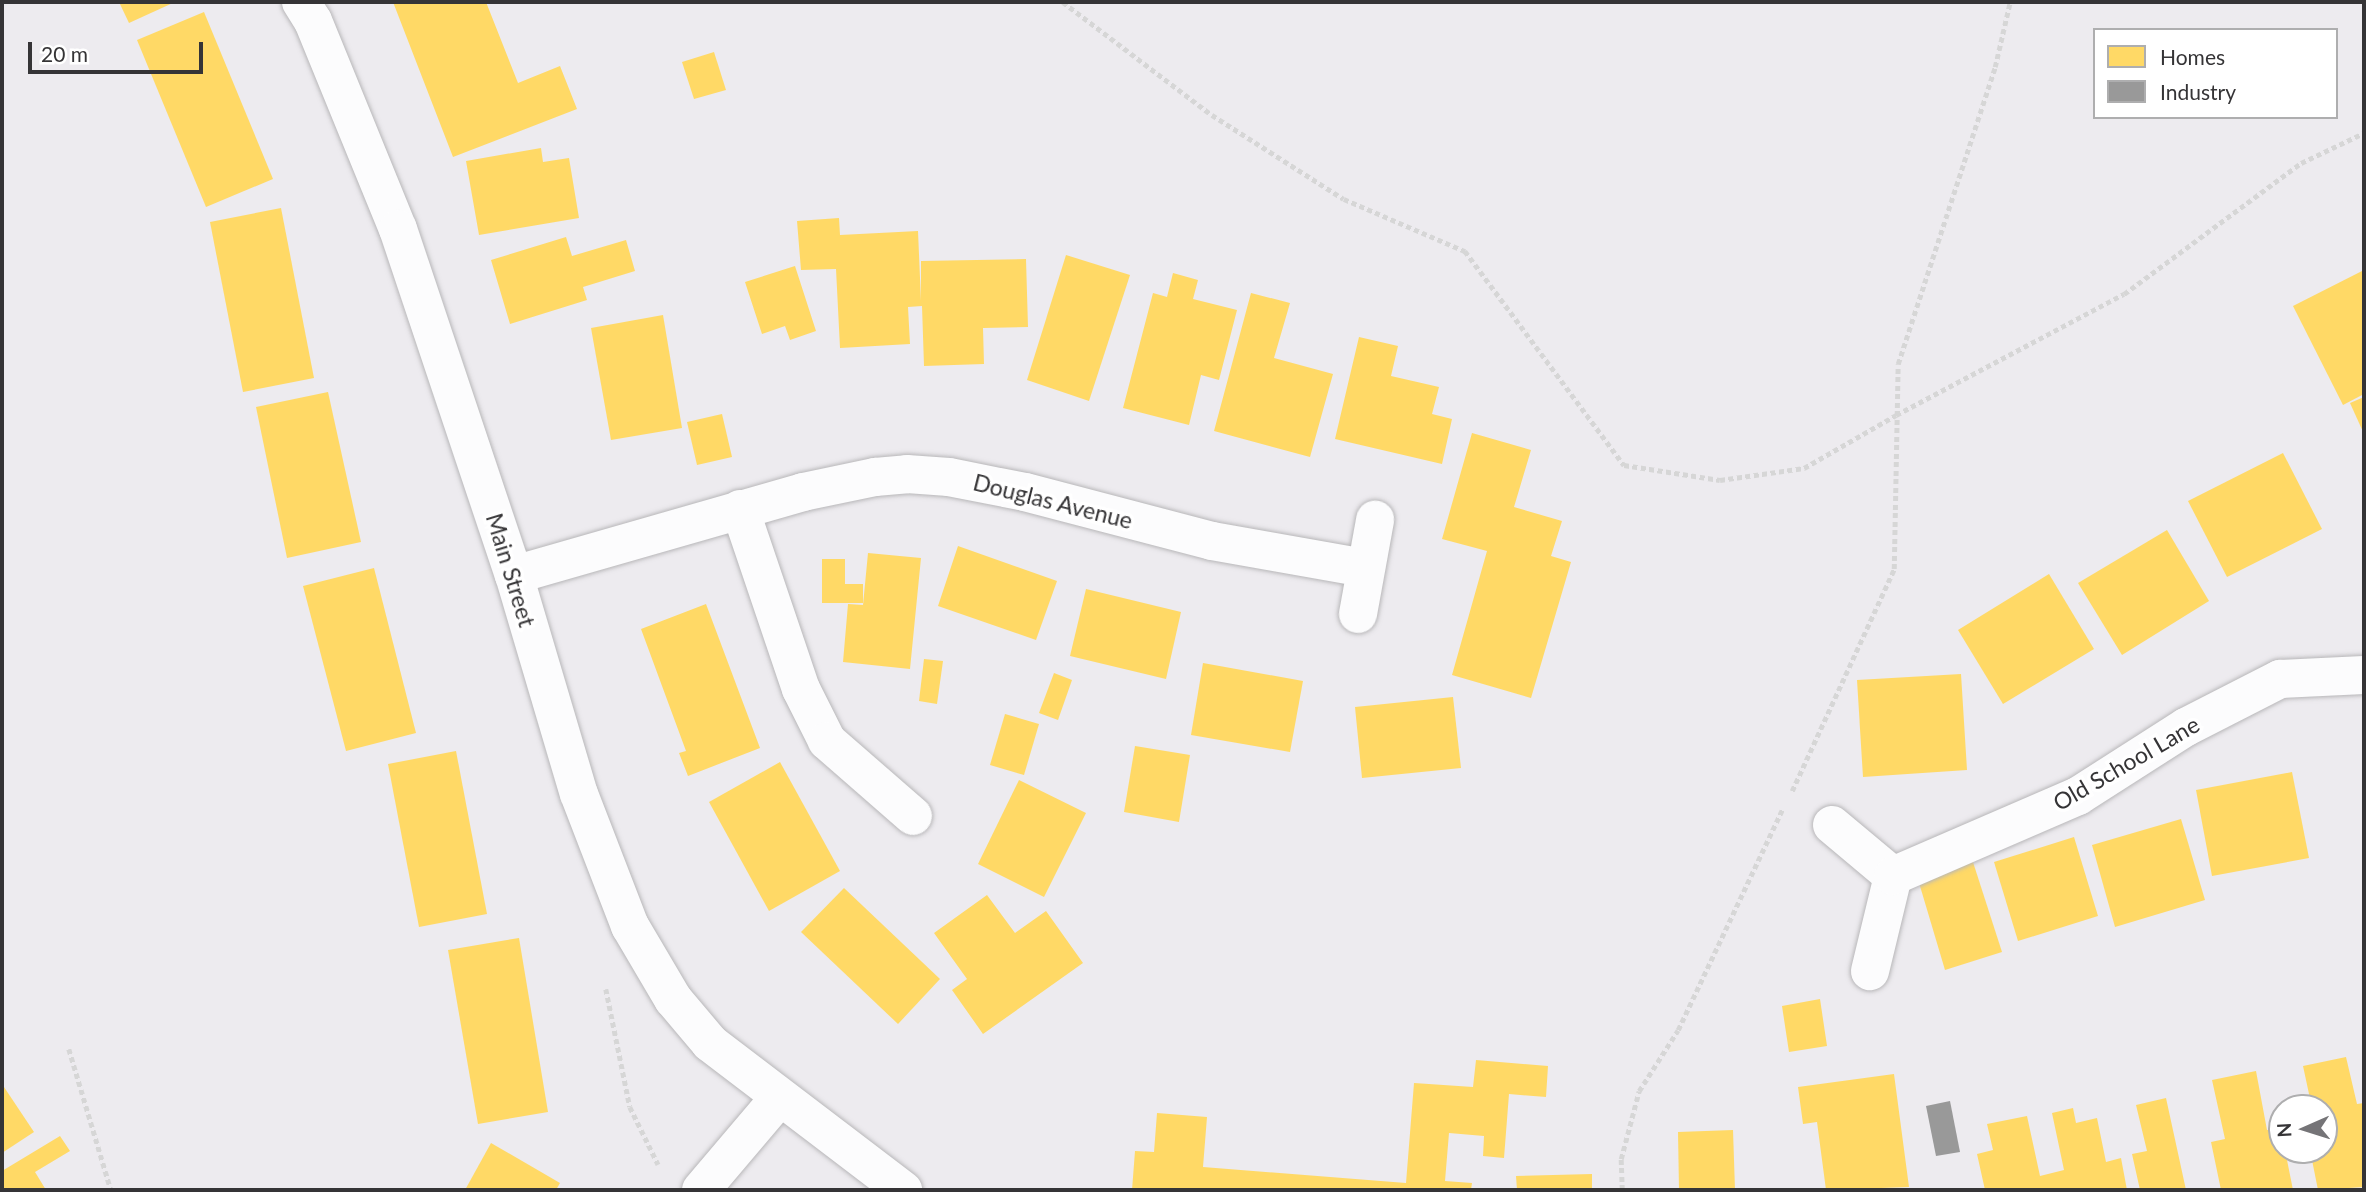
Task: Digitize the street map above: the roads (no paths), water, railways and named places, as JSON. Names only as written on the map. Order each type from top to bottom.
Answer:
[{"type":"street","name":"Main Street","points":[[301,2],[313,21],[398,229],[514,575],[579,794],[630,926],[673,999],[710,1043],[903,1190]]},
{"type":"street","name":"Douglas Avenue","points":[[514,575],[740,509],[875,477],[949,477],[1025,492],[1212,541],[1365,568]]},
{"type":"street","points":[[740,509],[801,689],[827,741],[913,816]]},
{"type":"street","points":[[1358,614],[1376,520]]},
{"type":"street","name":"Old School Lane","points":[[1893,876],[2078,796],[2186,727],[2280,679],[2364,675]]},
{"type":"street","points":[[1832,825],[1893,876],[1870,971]]},
{"type":"street","points":[[701,1190],[779,1098]]}]
